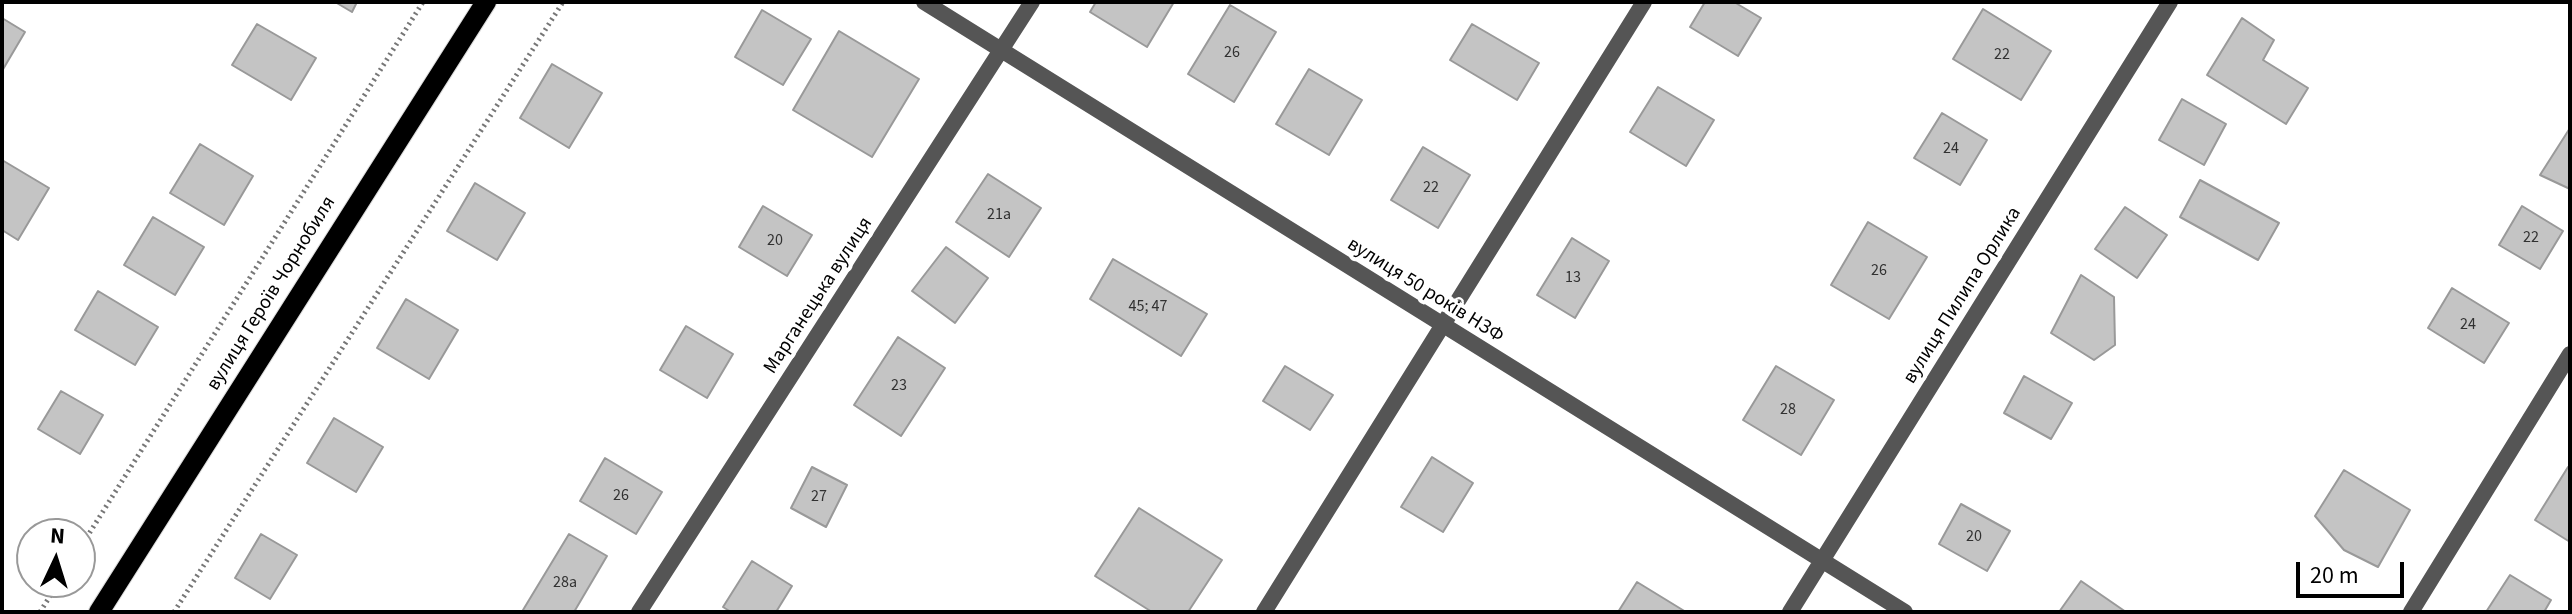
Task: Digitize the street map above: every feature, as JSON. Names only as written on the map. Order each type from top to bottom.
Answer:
[{"type":"main road","name":"вулиця Героїв Чорнобиля","points":[[99,612],[486,2]]},
{"type":"street","name":"вулиця 50 років НЗФ","points":[[924,2],[1905,612]]},
{"type":"street","name":"Марганецька вулиця","points":[[639,612],[1032,2]]},
{"type":"street","points":[[1264,612],[1644,2]]},
{"type":"street","name":"вулиця Пилипа Орлика","points":[[1790,612],[2170,2]]},
{"type":"street","points":[[2411,612],[2570,354]]},
{"type":"path","points":[[96,523],[423,2]]},
{"type":"path","points":[[174,612],[563,2]]},
{"type":"building","points":[[335,2],[357,2],[352,12]]},
{"type":"building","points":[[1096,2],[1174,2],[1147,47],[1090,12]]},
{"type":"building","points":[[1705,2],[1734,2],[1761,18],[1738,56],[1690,27]]},
{"type":"building","points":[[1230,5],[1276,32],[1234,102],[1188,74]]},
{"type":"building","points":[[1983,9],[2051,51],[2021,100],[1953,59]]},
{"type":"building","points":[[762,10],[811,39],[783,85],[735,57]]},
{"type":"building","points":[[2,18],[25,32],[2,71]]},
{"type":"building","points":[[2242,18],[2274,40],[2263,60],[2308,88],[2286,124],[2207,75]]},
{"type":"building","points":[[257,24],[316,58],[291,100],[232,65]]},
{"type":"building","points":[[1472,24],[1539,63],[1517,100],[1450,60]]},
{"type":"building","points":[[839,31],[919,79],[872,157],[793,110]]},
{"type":"building","points":[[552,64],[602,93],[569,148],[520,118]]},
{"type":"building","points":[[1309,69],[1362,100],[1329,155],[1276,124]]},
{"type":"building","points":[[1658,87],[1714,120],[1686,166],[1630,132]]},
{"type":"building","points":[[2182,99],[2226,124],[2204,165],[2159,140]]},
{"type":"building","points":[[1942,113],[1987,140],[1960,185],[1914,158]]},
{"type":"building","points":[[2570,128],[2570,189],[2540,175]]},
{"type":"building","points":[[200,144],[253,176],[224,225],[170,193]]},
{"type":"building","points":[[1423,147],[1470,175],[1438,228],[1391,200]]},
{"type":"building","points":[[2,160],[49,188],[18,240],[2,230]]},
{"type":"building","points":[[988,174],[1041,208],[1009,257],[956,222]]},
{"type":"building","points":[[2200,180],[2279,223],[2258,260],[2180,217]]},
{"type":"building","points":[[475,183],[525,213],[497,260],[447,231]]},
{"type":"building","points":[[763,206],[812,235],[787,276],[739,247]]},
{"type":"building","points":[[2522,206],[2563,231],[2540,269],[2499,245]]},
{"type":"building","points":[[2125,207],[2167,235],[2137,278],[2095,249]]},
{"type":"building","points":[[153,217],[204,247],[175,295],[124,265]]},
{"type":"building","points":[[1868,222],[1927,257],[1889,319],[1831,285]]},
{"type":"building","points":[[1572,238],[1609,261],[1575,318],[1537,295]]},
{"type":"building","points":[[946,247],[988,278],[955,323],[912,291]]},
{"type":"building","points":[[1113,259],[1207,314],[1181,356],[1090,299]]},
{"type":"building","points":[[2081,275],[2114,297],[2115,345],[2094,360],[2051,333]]},
{"type":"building","points":[[2452,288],[2509,323],[2484,363],[2428,328]]},
{"type":"building","points":[[98,291],[158,327],[135,365],[75,330]]},
{"type":"building","points":[[406,299],[458,330],[429,379],[377,348]]},
{"type":"building","points":[[686,326],[733,354],[707,398],[660,370]]},
{"type":"building","points":[[898,337],[945,368],[901,436],[854,405]]},
{"type":"building","points":[[1285,366],[1333,395],[1310,430],[1263,401]]},
{"type":"building","points":[[1776,366],[1834,400],[1801,455],[1743,420]]},
{"type":"building","points":[[2024,376],[2072,403],[2051,439],[2004,413]]},
{"type":"building","points":[[61,391],[103,415],[80,454],[38,429]]},
{"type":"building","points":[[334,418],[383,447],[356,492],[307,463]]},
{"type":"building","points":[[1432,457],[1473,483],[1443,532],[1401,507]]},
{"type":"building","points":[[605,458],[662,492],[636,534],[580,501]]},
{"type":"building","points":[[812,467],[847,485],[826,527],[791,508]]},
{"type":"building","points":[[2570,468],[2570,542],[2535,520]]},
{"type":"building","points":[[2344,470],[2410,510],[2378,567],[2344,550],[2315,516]]},
{"type":"building","points":[[1961,504],[2010,531],[1987,571],[1939,544]]},
{"type":"building","points":[[1139,508],[1222,560],[1188,612],[1152,612],[1095,576]]},
{"type":"building","points":[[261,534],[297,555],[270,599],[235,578]]},
{"type":"building","points":[[569,534],[607,556],[574,612],[523,610]]},
{"type":"building","points":[[752,561],[792,586],[776,612],[731,612],[723,607]]},
{"type":"building","points":[[2510,575],[2551,600],[2544,612],[2486,612]]},
{"type":"building","points":[[2081,581],[2126,612],[2059,612]]},
{"type":"building","points":[[1637,582],[1686,612],[1618,612]]}]
